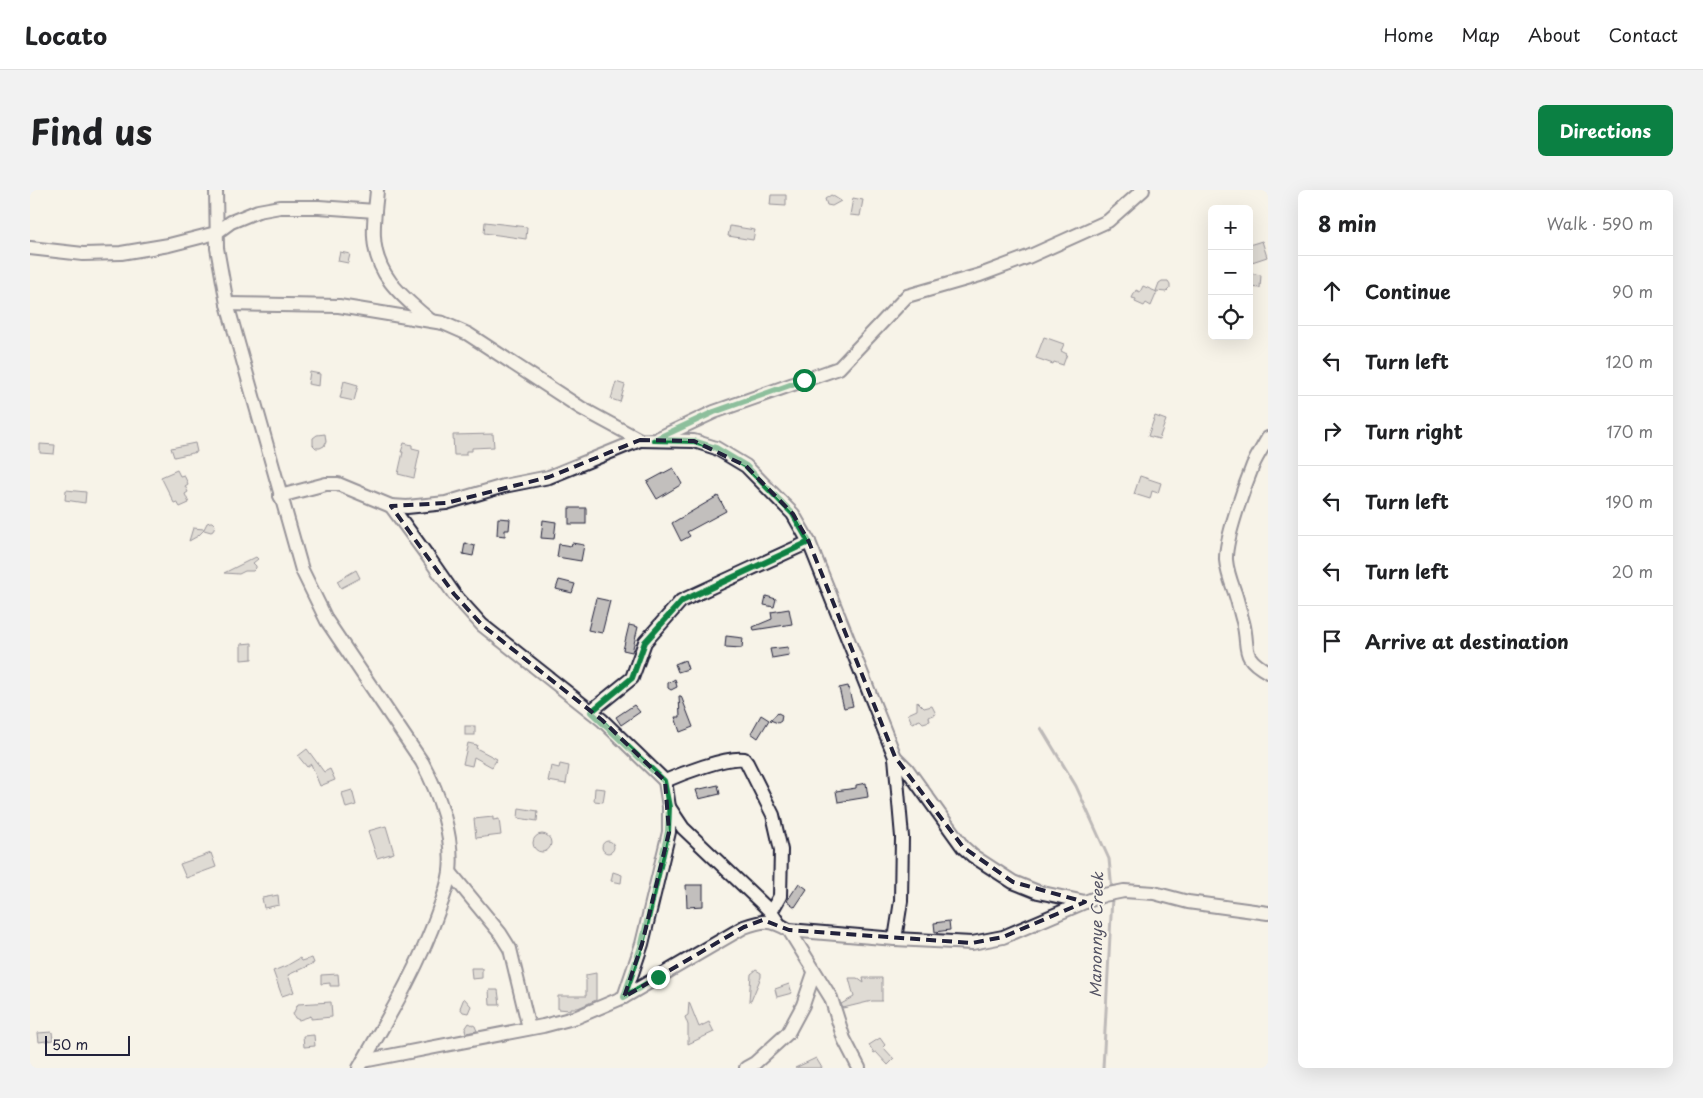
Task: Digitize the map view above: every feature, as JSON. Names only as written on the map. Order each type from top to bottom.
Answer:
[{"type":"street","points":[[216,190],[217,248],[227,304],[302,570],[314,597],[328,621],[422,762],[440,800],[446,826],[450,872],[443,898],[429,937],[408,981],[361,1064]]},
{"type":"street","points":[[377,190],[374,238],[380,265],[394,289],[431,321]]},
{"type":"street","points":[[654,440],[714,412],[839,368],[907,296],[980,275],[1028,257],[1108,221],[1143,190]]},
{"type":"street","points":[[30,248],[82,254],[121,253],[169,246],[216,233],[231,222],[258,211],[280,207],[319,207],[376,211]]},
{"type":"street","points":[[227,304],[339,306],[443,323],[468,334],[581,408],[640,440]]},
{"type":"street","points":[[1268,438],[1254,464],[1229,536],[1226,558],[1228,572],[1245,632],[1246,652],[1254,663],[1268,672]]},
{"type":"street","points":[[280,496],[326,484],[338,484],[391,506],[407,507],[446,503],[504,486],[549,477],[640,440],[694,441],[716,448],[746,466],[793,514],[809,542],[895,757],[902,837],[901,901],[895,939]]},
{"type":"street","points":[[391,506],[454,594],[482,625],[591,712],[664,781],[669,807],[668,832],[642,944],[624,997]]},
{"type":"street","points":[[591,712],[632,678],[645,642],[682,601],[809,542]]},
{"type":"street","points":[[895,757],[907,769],[963,848],[973,856],[1013,882],[1038,892],[1085,902]]},
{"type":"street","points":[[664,781],[691,770],[736,760],[744,760],[747,763],[773,815],[780,850],[780,896],[771,912]]},
{"type":"street","points":[[669,807],[683,828],[771,912],[803,950],[814,973],[831,998],[844,1039],[859,1068]]},
{"type":"street","points":[[450,872],[500,933],[510,949],[529,1028]]},
{"type":"street","points":[[361,1064],[578,1017],[624,997],[744,927],[763,920],[784,927],[895,939],[972,943],[1003,937],[1085,902],[1104,895],[1124,891],[1154,893],[1188,902],[1268,913]]},
{"type":"street","points":[[746,1068],[755,1063],[788,1033],[803,1005],[814,973]]},
{"type":"highlighted area","points":[[640,440],[694,441],[746,466],[793,514],[809,542],[895,757],[963,847],[1013,882],[1085,902],[1003,937],[972,943],[789,930],[763,920],[744,927],[624,997],[642,944],[669,832],[665,781],[602,720],[482,625],[454,594],[391,506],[446,503],[549,477]]},
{"type":"building","points":[[771,195],[786,195],[786,206],[770,205]]},
{"type":"building","points":[[831,195],[841,201],[832,206],[827,205],[825,199]]},
{"type":"building","points":[[853,198],[863,200],[860,216],[850,215]]},
{"type":"building","points":[[485,222],[527,227],[526,239],[484,233]]},
{"type":"building","points":[[730,226],[755,230],[753,240],[728,236]]},
{"type":"building","points":[[1262,241],[1267,257],[1253,262],[1253,244]]},
{"type":"building","points":[[340,252],[350,254],[348,263],[338,261]]},
{"type":"building","points":[[1253,274],[1261,275],[1260,288],[1253,287]]},
{"type":"building","points":[[1168,281],[1170,284],[1170,288],[1166,292],[1156,291],[1159,283]]},
{"type":"building","points":[[1143,286],[1157,292],[1151,306],[1146,303],[1144,306],[1135,302],[1136,299],[1132,298],[1136,290],[1140,292]]},
{"type":"building","points":[[1044,337],[1064,344],[1061,351],[1067,354],[1063,365],[1054,362],[1053,364],[1036,358]]},
{"type":"building","points":[[310,372],[320,374],[319,386],[308,384]]},
{"type":"building","points":[[344,381],[358,385],[354,401],[340,398]]},
{"type":"building","points":[[616,382],[625,385],[620,402],[611,399]]},
{"type":"building","points":[[1155,416],[1166,420],[1159,439],[1148,436]]},
{"type":"building","points":[[325,434],[326,442],[324,446],[316,448],[313,445],[313,438],[317,435]]},
{"type":"building","points":[[493,434],[494,447],[472,448],[472,451],[466,451],[466,455],[454,455],[453,435]]},
{"type":"building","points":[[195,443],[197,452],[174,457],[171,448]]},
{"type":"building","points":[[404,443],[420,450],[414,478],[398,474]]},
{"type":"building","points":[[40,444],[55,445],[54,454],[40,453]]},
{"type":"building","points":[[673,468],[682,484],[657,499],[647,482]]},
{"type":"building","points":[[177,470],[180,476],[184,475],[188,484],[185,486],[188,492],[185,494],[189,503],[180,507],[177,502],[174,503],[161,477]]},
{"type":"building","points":[[1140,476],[1161,483],[1158,493],[1152,491],[1150,499],[1134,494]]},
{"type":"building","points":[[66,490],[86,492],[85,503],[65,500]]},
{"type":"building","points":[[718,496],[726,511],[687,532],[690,536],[681,541],[672,523]]},
{"type":"building","points":[[569,508],[586,508],[586,524],[569,524]]},
{"type":"building","points":[[498,518],[510,519],[509,530],[505,530],[505,536],[497,535]]},
{"type":"building","points":[[543,520],[556,522],[554,539],[541,538]]},
{"type":"building","points":[[210,522],[215,525],[213,531],[204,530],[189,541],[193,528],[204,529],[207,523]]},
{"type":"building","points":[[465,543],[475,546],[473,556],[463,554]]},
{"type":"building","points":[[572,543],[584,545],[581,561],[557,557],[559,544],[571,546]]},
{"type":"building","points":[[256,557],[258,559],[253,563],[256,568],[253,571],[245,571],[239,574],[224,573]]},
{"type":"building","points":[[356,570],[360,578],[341,588],[337,581]]},
{"type":"building","points":[[559,580],[575,584],[572,593],[556,589]]},
{"type":"building","points":[[766,596],[776,599],[774,607],[764,605]]},
{"type":"building","points":[[596,598],[610,601],[602,633],[588,630]]},
{"type":"building","points":[[789,609],[792,624],[754,630],[753,627],[772,619],[771,612]]},
{"type":"building","points":[[629,625],[638,627],[632,652],[623,650]]},
{"type":"building","points":[[726,636],[743,638],[742,648],[725,647]]},
{"type":"building","points":[[252,643],[252,659],[241,660],[241,644]]},
{"type":"building","points":[[788,647],[789,655],[772,658],[770,649]]},
{"type":"building","points":[[685,660],[688,669],[678,672],[675,664]]},
{"type":"building","points":[[675,679],[677,687],[671,690],[668,688],[668,683]]},
{"type":"building","points":[[848,686],[853,706],[844,708],[839,688]]},
{"type":"building","points":[[679,696],[681,696],[693,727],[680,732],[675,717],[680,717]]},
{"type":"building","points":[[917,701],[924,708],[932,706],[936,714],[929,717],[930,721],[923,723],[920,720],[912,723],[908,714],[917,710]]},
{"type":"building","points":[[634,705],[640,712],[621,725],[616,717]]},
{"type":"building","points":[[778,713],[782,715],[781,721],[778,723],[770,720]]},
{"type":"building","points":[[761,715],[769,720],[758,738],[751,733]]},
{"type":"building","points":[[465,726],[475,726],[475,735],[465,735]]},
{"type":"building","points":[[468,743],[477,745],[476,748],[497,759],[492,767],[474,757],[472,766],[463,764]]},
{"type":"building","points":[[307,749],[324,772],[330,769],[335,780],[320,786],[311,764],[307,767],[298,756]]},
{"type":"building","points":[[560,764],[569,766],[566,784],[548,781],[551,766],[559,768]]},
{"type":"building","points":[[866,783],[868,797],[838,802],[836,791],[856,788],[856,785]]},
{"type":"building","points":[[718,785],[720,794],[699,799],[696,790]]},
{"type":"building","points":[[595,788],[605,789],[603,802],[594,801]]},
{"type":"building","points":[[352,790],[356,805],[346,808],[342,793]]},
{"type":"building","points":[[519,808],[538,811],[537,821],[518,818]]},
{"type":"building","points":[[493,817],[493,820],[499,819],[501,835],[476,838],[474,819]]},
{"type":"building","points":[[386,826],[394,853],[377,858],[368,831]]},
{"type":"building","points":[[542,834],[548,837],[551,843],[548,849],[542,852],[536,849],[533,843],[536,837]]},
{"type":"building","points":[[606,841],[610,841],[614,847],[610,853],[606,853],[602,849],[602,845]]},
{"type":"building","points":[[211,853],[216,867],[186,878],[180,864]]},
{"type":"building","points":[[613,872],[622,875],[621,883],[611,881]]},
{"type":"building","points":[[799,883],[807,889],[795,907],[787,901]]},
{"type":"building","points":[[686,885],[703,885],[703,906],[687,907]]},
{"type":"building","points":[[278,895],[279,905],[264,908],[262,898]]},
{"type":"building","points":[[949,921],[950,930],[935,932],[934,923]]},
{"type":"building","points":[[300,958],[302,961],[312,958],[314,963],[288,975],[294,992],[282,996],[273,971]]},
{"type":"building","points":[[471,968],[482,968],[482,978],[472,979]]},
{"type":"building","points":[[756,970],[761,973],[761,977],[751,1001],[749,1001],[751,974]]},
{"type":"building","points":[[596,973],[596,1000],[578,1008],[570,1008],[570,1010],[558,1009],[558,996],[586,996],[586,975]]},
{"type":"building","points":[[338,974],[339,986],[330,986],[330,983],[321,984],[321,975]]},
{"type":"building","points":[[849,978],[857,978],[864,983],[863,978],[882,978],[882,1001],[872,1001],[843,1008],[841,1004],[854,997]]},
{"type":"building","points":[[789,984],[792,993],[777,997],[775,989]]},
{"type":"building","points":[[489,990],[498,990],[500,1005],[490,1005]]},
{"type":"building","points":[[464,998],[471,1006],[468,1013],[463,1012],[460,1008]]},
{"type":"building","points":[[331,1002],[332,1017],[311,1019],[311,1016],[299,1020],[293,1014],[298,1004]]},
{"type":"building","points":[[689,1002],[699,1027],[709,1022],[714,1032],[688,1044],[688,1025],[685,1017],[688,1015]]},
{"type":"building","points":[[469,1023],[475,1026],[477,1031],[466,1033],[465,1029]]},
{"type":"building","points":[[52,1032],[53,1040],[39,1042],[38,1033]]},
{"type":"building","points":[[314,1035],[315,1046],[304,1047],[303,1036]]},
{"type":"building","points":[[880,1038],[885,1045],[883,1047],[894,1059],[888,1065],[876,1052],[874,1053],[869,1045]]},
{"type":"building","points":[[816,1058],[822,1068],[795,1068]]},
{"type":"waterway","name":"Manonnye Creek","points":[[1041,728],[1076,786],[1109,859],[1112,891]]},
{"type":"waterway","name":"Manonnye Creek","points":[[1103,1068],[1112,897]]},
{"type":"route","points":[[658,977],[624,997],[642,944],[668,832],[669,807],[664,781],[602,720],[591,712],[632,678],[645,642],[670,612],[682,601],[693,594],[809,542],[793,514],[746,466],[716,448],[694,441],[654,440],[714,412],[804,380]]}]
